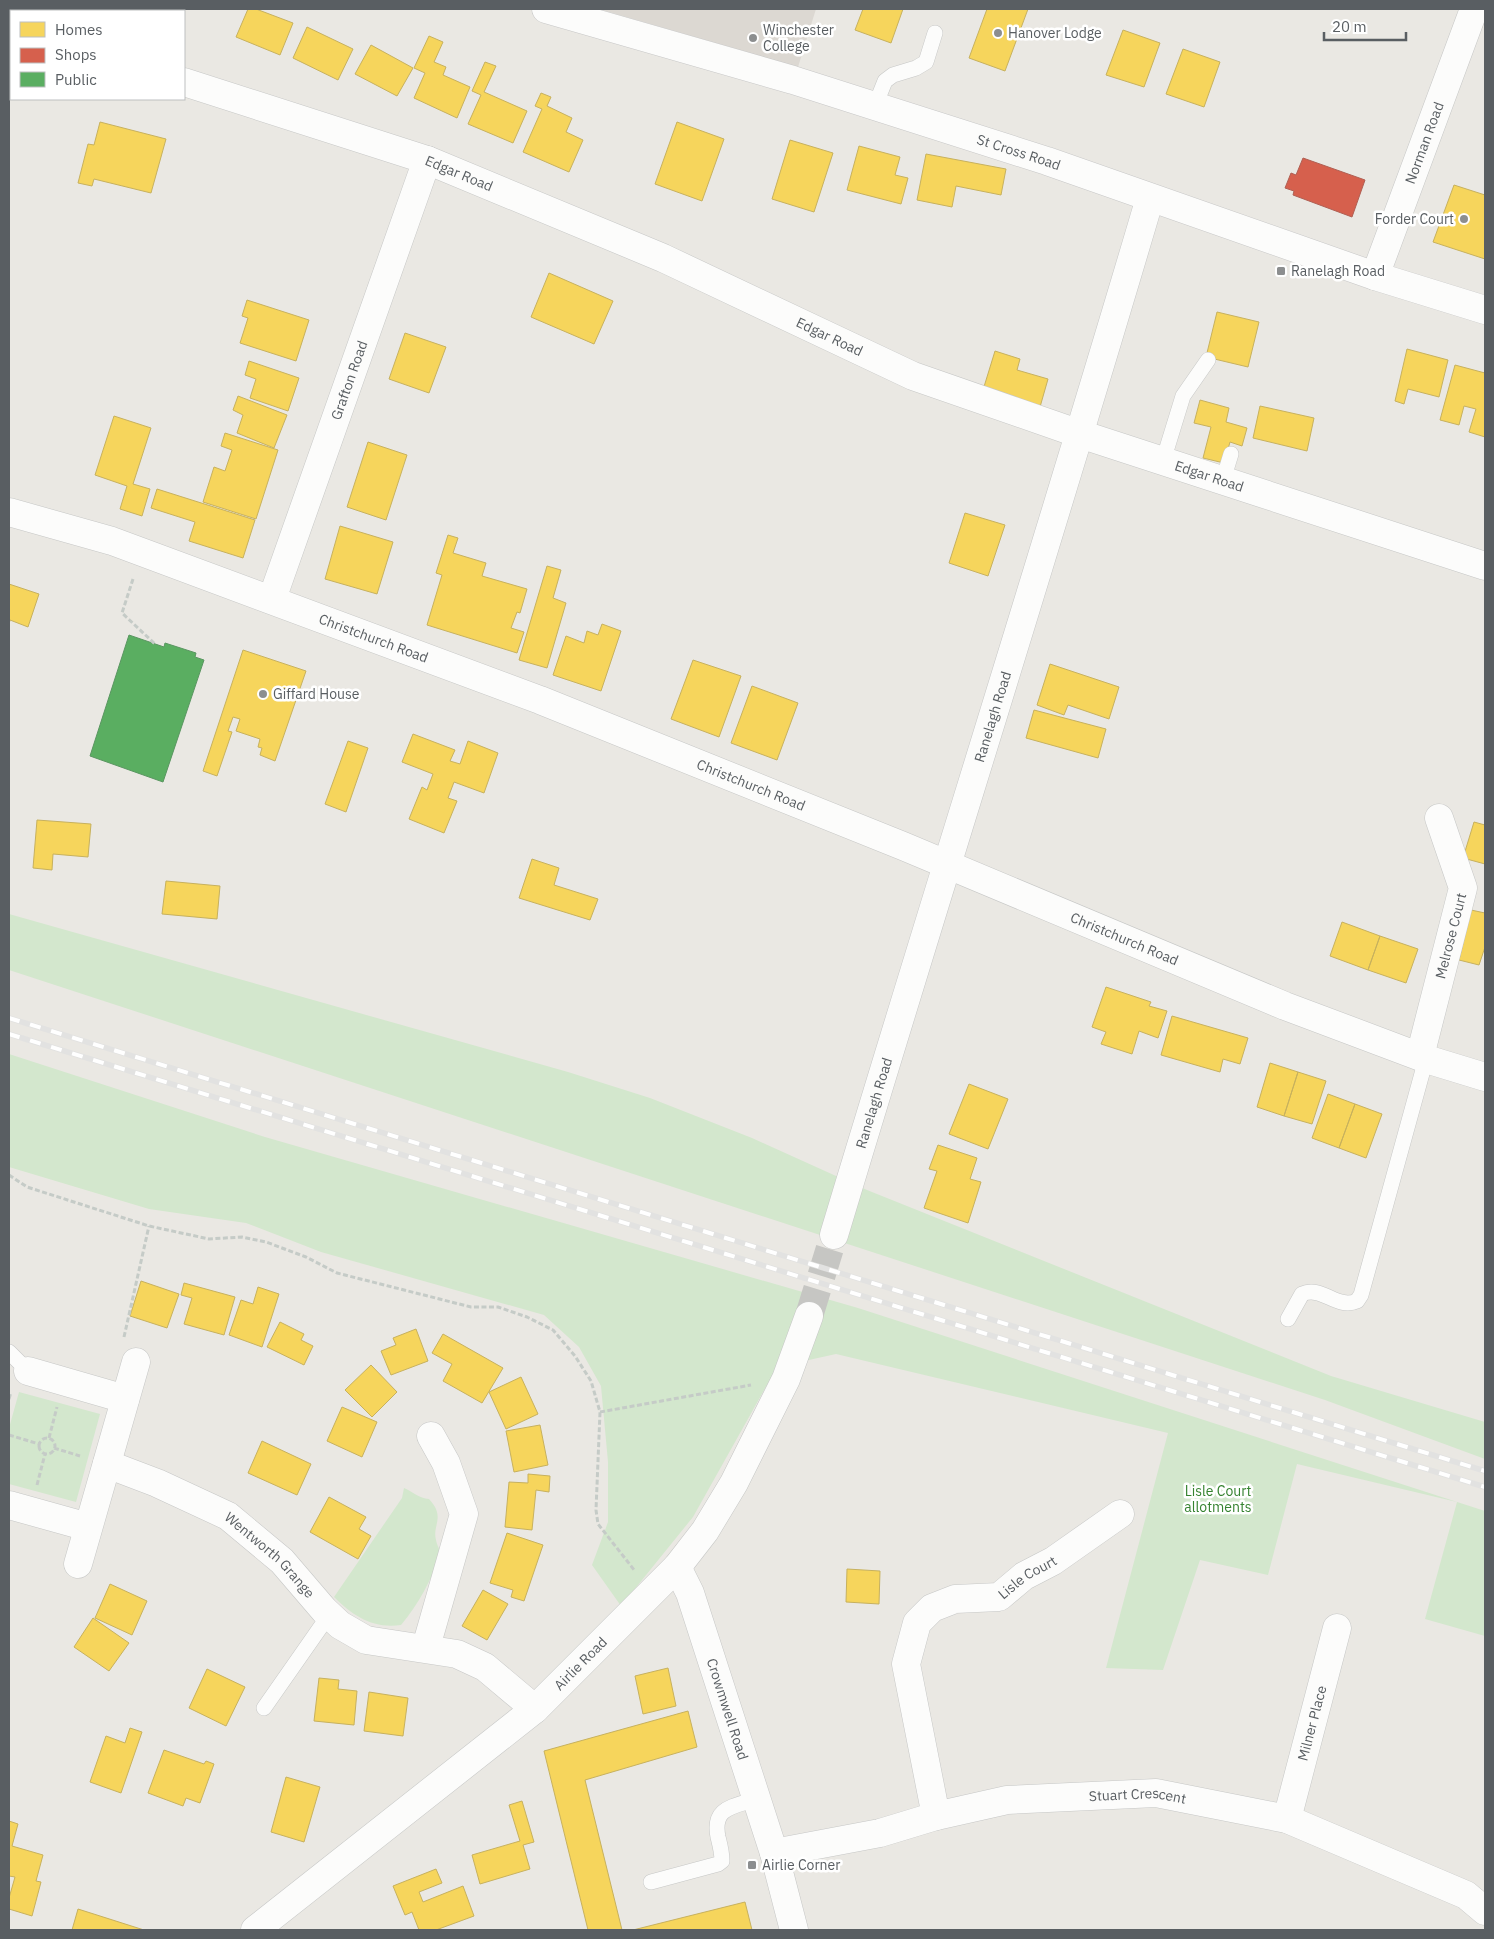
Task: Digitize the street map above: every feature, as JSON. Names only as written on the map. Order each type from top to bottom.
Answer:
[{"type":"street","name":"St Cross Road","points":[[546,9],[875,106],[1047,160],[1375,276],[1485,310]]},
{"type":"street","name":"Norman Road","points":[[1375,276],[1474,9]]},
{"type":"street","name":"Edgar Road","points":[[185,82],[427,160],[663,258],[913,376],[1080,434],[1485,566]]},
{"type":"street","name":"Grafton Road","points":[[272,599],[427,160]]},
{"type":"street","name":"Ranelagh Road","points":[[834,1235],[946,864],[1080,434],[1150,198]]},
{"type":"street","name":"Christchurch Road","points":[[9,512],[112,541],[540,700],[946,864],[975,878],[1285,1006],[1423,1058],[1485,1077]]},
{"type":"street","name":"Melrose Court","points":[[1423,1058],[1464,888],[1439,818]]},
{"type":"street","name":"Airlie Road","points":[[255,1930],[535,1709],[677,1567],[705,1531],[734,1483],[786,1378],[809,1316]]},
{"type":"street","points":[[78,1564],[136,1362]]},
{"type":"street","points":[[28,1371],[125,1399]]},
{"type":"street","points":[[426,1647],[464,1514],[446,1463],[431,1436]]},
{"type":"street","name":"Wentworth Grange","points":[[107,1464],[157,1483],[228,1516],[282,1561],[340,1625],[366,1640],[426,1647],[457,1654],[485,1667],[535,1709]]},
{"type":"street","points":[[9,1505],[88,1527]]},
{"type":"street","name":"Lisle Court","points":[[936,1816],[906,1664],[916,1623],[932,1608],[955,1599],[999,1597],[1024,1576],[1053,1561],[1120,1514]]},
{"type":"street","name":"Crowmwell Road","points":[[677,1567],[690,1593],[774,1853],[794,1930]]},
{"type":"street","name":"Milner Place","points":[[1287,1819],[1337,1628]]},
{"type":"street","name":"Stuart Crescent","points":[[774,1853],[880,1833],[936,1816],[1006,1800],[1156,1793],[1287,1819],[1466,1895],[1485,1911]]},
{"type":"lane","points":[[875,106],[885,80],[926,62],[935,33]]},
{"type":"lane","points":[[1163,461],[1183,396],[1208,360]]},
{"type":"lane","points":[[1222,480],[1231,454]]},
{"type":"lane","points":[[1288,1319],[1302,1294],[1308,1291],[1316,1291],[1344,1304],[1357,1301],[1361,1295],[1423,1058]]},
{"type":"lane","points":[[9,1352],[28,1371]]},
{"type":"lane","points":[[264,1708],[329,1615]]},
{"type":"lane","points":[[651,1882],[718,1864],[722,1860],[717,1830],[719,1816],[724,1810],[756,1799]]},
{"type":"path","points":[[142,552],[122,613],[155,644]]},
{"type":"path","points":[[9,1175],[27,1187],[149,1226],[209,1239],[242,1238],[266,1242],[306,1256],[337,1273],[471,1307],[498,1307],[527,1317],[553,1330],[575,1356],[591,1380],[600,1412],[596,1510],[598,1524],[632,1568],[656,1589]]},
{"type":"path","points":[[136,1362],[121,1347],[149,1226]]},
{"type":"path","points":[[600,1412],[786,1378]]},
{"type":"path","points":[[9,1435],[39,1444]]},
{"type":"path","points":[[50,1438],[55,1444],[54,1450],[48,1454],[42,1453],[39,1449],[39,1444],[42,1439],[50,1438]]},
{"type":"shaded area","name":"Winchester College","points":[[599,9],[816,9],[798,67]]},
{"type":"green space","points":[[9,914],[568,1072],[650,1098],[752,1138],[867,1190],[1331,1376],[1485,1422],[1485,1459],[1325,1400],[9,970]]},
{"type":"green space","name":"Lisle Court allotments","points":[[9,1054],[265,1137],[858,1308],[1485,1511],[1485,1636],[1425,1619],[1457,1502],[1297,1464],[1268,1575],[1200,1560],[1163,1670],[1106,1668],[1168,1433],[836,1354],[777,1367],[693,1517],[621,1606],[592,1565],[608,1522],[608,1462],[601,1386],[579,1347],[544,1315],[321,1252],[246,1223],[149,1209],[9,1167]]},
{"type":"green space","points":[[19,1392],[100,1414],[76,1502],[9,1484],[9,1428]]},
{"type":"green space","points":[[404,1488],[429,1499],[434,1505],[438,1516],[435,1535],[441,1555],[424,1592],[401,1625],[381,1625],[364,1620],[334,1597],[402,1498]]},
{"type":"building: Homes","points":[[70,9],[158,9],[158,10]]},
{"type":"building: Homes","points":[[248,9],[256,9],[293,23],[280,55],[236,37]]},
{"type":"building: Homes","points":[[863,9],[903,9],[891,43],[855,30]]},
{"type":"building: Homes","name":"Hanover Lodge","points":[[987,9],[1028,9],[1005,71],[969,58]]},
{"type":"building: Homes","points":[[307,27],[353,49],[338,80],[293,58]]},
{"type":"building: Homes","points":[[1123,30],[1160,43],[1144,87],[1106,75]]},
{"type":"building: Homes","points":[[429,36],[443,42],[434,62],[446,67],[443,75],[470,87],[457,118],[414,98],[425,73],[414,68]]},
{"type":"building: Homes","points":[[371,45],[413,68],[397,96],[355,74]]},
{"type":"building: Homes","points":[[1183,49],[1220,62],[1204,107],[1166,94]]},
{"type":"building: Homes","points":[[485,62],[496,66],[484,92],[527,111],[513,143],[468,124],[481,95],[472,91]]},
{"type":"building: Homes","points":[[541,93],[551,97],[547,106],[572,118],[566,132],[583,140],[569,172],[523,152],[542,109],[535,106]]},
{"type":"building: Homes","points":[[100,122],[166,139],[151,193],[94,179],[92,186],[78,183],[88,144],[94,145]]},
{"type":"building: Homes","points":[[677,122],[724,139],[702,201],[655,184]]},
{"type":"building: Homes","points":[[790,140],[833,153],[814,212],[772,199]]},
{"type":"building: Homes","points":[[859,146],[900,157],[895,175],[908,178],[901,204],[847,190]]},
{"type":"building: Homes","points":[[926,154],[1006,169],[1001,195],[956,186],[952,207],[917,200]]},
{"type":"building: Homes","name":"Forder Court","points":[[1454,185],[1485,195],[1485,259],[1433,242]]},
{"type":"building: Homes","points":[[549,273],[613,301],[594,344],[531,317]]},
{"type":"building: Homes","points":[[247,300],[309,320],[296,361],[240,343],[248,318],[242,316]]},
{"type":"building: Homes","points":[[1217,312],[1259,322],[1248,367],[1206,357]]},
{"type":"building: Homes","points":[[405,333],[446,347],[429,393],[389,379]]},
{"type":"building: Homes","points":[[1407,349],[1448,360],[1439,397],[1408,389],[1404,404],[1395,401]]},
{"type":"building: Homes","points":[[995,351],[1020,359],[1017,370],[1048,379],[1040,407],[983,390]]},
{"type":"building: Homes","points":[[249,361],[299,378],[288,411],[250,398],[256,379],[245,375]]},
{"type":"building: Homes","points":[[1455,365],[1485,373],[1485,437],[1469,432],[1476,409],[1464,406],[1459,425],[1440,420]]},
{"type":"building: Homes","points":[[238,396],[287,415],[274,448],[237,433],[243,415],[233,410]]},
{"type":"building: Homes","points":[[1200,400],[1229,408],[1226,422],[1247,428],[1242,446],[1230,442],[1224,463],[1203,458],[1211,427],[1194,423]]},
{"type":"building: Homes","points":[[1260,406],[1314,418],[1307,451],[1253,438]]},
{"type":"building: Homes","points":[[114,416],[151,428],[133,484],[150,489],[142,516],[120,509],[127,486],[95,475]]},
{"type":"building: Homes","points":[[225,433],[278,450],[256,519],[203,502],[214,467],[225,471],[232,450],[221,446]]},
{"type":"building: Homes","points":[[368,442],[407,455],[386,520],[347,507]]},
{"type":"building: Homes","points":[[157,489],[255,520],[243,558],[189,541],[195,522],[151,508]]},
{"type":"building: Homes","points":[[965,513],[1005,525],[988,576],[949,563]]},
{"type":"building: Homes","points":[[340,526],[393,542],[377,594],[325,579]]},
{"type":"building: Homes","points":[[448,535],[458,538],[453,553],[486,563],[482,576],[527,589],[520,613],[517,612],[511,628],[524,632],[517,653],[427,625],[442,575],[436,573]]},
{"type":"building: Homes","points":[[547,566],[561,570],[553,598],[566,603],[547,668],[519,660]]},
{"type":"building: Homes","points":[[9,584],[39,594],[28,627],[10,620],[9,625]]},
{"type":"building: Homes","points":[[602,624],[621,631],[601,691],[553,675],[566,636],[584,643],[587,631],[598,635]]},
{"type":"building: Homes","name":"Giffard House","points":[[243,650],[306,671],[275,761],[260,755],[262,748],[258,747],[260,739],[236,731],[240,719],[233,717],[228,731],[232,732],[217,776],[203,771]]},
{"type":"building: Homes","points":[[693,660],[741,676],[719,737],[671,719]]},
{"type":"building: Homes","points":[[1050,664],[1119,687],[1109,719],[1068,705],[1064,715],[1037,705]]},
{"type":"building: Homes","points":[[752,686],[798,703],[777,760],[731,743]]},
{"type":"building: Homes","points":[[1034,710],[1106,729],[1098,758],[1026,738]]},
{"type":"building: Homes","points":[[413,734],[455,750],[450,761],[460,764],[468,741],[498,753],[484,793],[454,782],[448,798],[457,801],[444,833],[409,819],[422,787],[427,790],[433,774],[402,762]]},
{"type":"building: Homes","points":[[348,741],[368,748],[346,812],[325,804]]},
{"type":"building: Homes","points":[[37,820],[91,824],[88,857],[53,854],[52,870],[33,868]]},
{"type":"building: Homes","points":[[1474,822],[1485,825],[1485,864],[1463,858]]},
{"type":"building: Homes","points":[[532,859],[559,868],[554,885],[598,899],[590,920],[519,898]]},
{"type":"building: Homes","points":[[166,881],[220,886],[217,919],[162,914]]},
{"type":"building: Homes","points":[[1471,910],[1485,913],[1485,947],[1479,965],[1459,960]]},
{"type":"building: Homes","points":[[1342,922],[1380,936],[1368,970],[1330,956]]},
{"type":"building: Homes","points":[[1380,936],[1418,949],[1406,983],[1368,970]]},
{"type":"building: Homes","points":[[1106,987],[1151,1002],[1149,1006],[1167,1011],[1158,1038],[1139,1031],[1132,1054],[1101,1044],[1106,1032],[1092,1027]]},
{"type":"building: Homes","points":[[1172,1016],[1248,1038],[1240,1064],[1223,1059],[1220,1072],[1161,1055]]},
{"type":"building: Homes","points":[[1270,1063],[1298,1072],[1284,1116],[1257,1107]]},
{"type":"building: Homes","points":[[1298,1072],[1326,1081],[1312,1124],[1284,1116]]},
{"type":"building: Homes","points":[[969,1084],[1008,1099],[988,1149],[949,1134]]},
{"type":"building: Homes","points":[[1328,1094],[1355,1104],[1339,1148],[1312,1138]]},
{"type":"building: Homes","points":[[1355,1104],[1382,1114],[1366,1158],[1339,1148]]},
{"type":"building: Homes","points":[[938,1145],[977,1158],[970,1179],[981,1182],[968,1223],[924,1208],[937,1171],[929,1169]]},
{"type":"building: Homes","points":[[141,1281],[179,1294],[167,1328],[130,1316]]},
{"type":"building: Homes","points":[[184,1283],[235,1297],[224,1335],[184,1324],[192,1298],[181,1295]]},
{"type":"building: Homes","points":[[258,1287],[279,1294],[262,1347],[229,1335],[241,1300],[253,1304]]},
{"type":"building: Homes","points":[[280,1322],[304,1334],[301,1340],[313,1346],[304,1365],[267,1347]]},
{"type":"building: Homes","points":[[416,1329],[428,1361],[391,1375],[381,1351],[396,1345],[393,1338]]},
{"type":"building: Homes","points":[[443,1334],[503,1368],[482,1403],[443,1381],[452,1364],[432,1353]]},
{"type":"building: Homes","points":[[371,1365],[397,1392],[372,1417],[345,1390]]},
{"type":"building: Homes","points":[[521,1377],[538,1414],[506,1429],[489,1392]]},
{"type":"building: Homes","points":[[342,1407],[377,1422],[362,1457],[327,1441]]},
{"type":"building: Homes","points":[[540,1425],[548,1465],[514,1472],[506,1431]]},
{"type":"building: Homes","points":[[262,1441],[311,1464],[297,1495],[248,1473]]},
{"type":"building: Homes","points":[[528,1474],[550,1476],[549,1492],[536,1490],[532,1530],[505,1527],[509,1482],[528,1483]]},
{"type":"building: Homes","points":[[329,1497],[366,1517],[359,1529],[371,1536],[358,1559],[310,1532]]},
{"type":"building: Homes","points":[[507,1533],[543,1545],[524,1601],[511,1597],[513,1590],[490,1583]]},
{"type":"building: Homes","points":[[847,1569],[880,1571],[879,1604],[846,1602]]},
{"type":"building: Homes","points":[[110,1584],[147,1601],[132,1635],[95,1618]]},
{"type":"building: Homes","points":[[483,1590],[508,1604],[487,1640],[462,1626]]},
{"type":"building: Homes","points":[[93,1618],[129,1643],[109,1671],[74,1647]]},
{"type":"building: Homes","points":[[668,1668],[676,1706],[643,1714],[635,1676]]},
{"type":"building: Homes","points":[[207,1669],[245,1687],[226,1726],[189,1708]]},
{"type":"building: Homes","points":[[319,1678],[339,1680],[338,1689],[357,1691],[354,1725],[314,1721]]},
{"type":"building: Homes","points":[[369,1692],[408,1698],[403,1736],[364,1731]]},
{"type":"building: Homes","points":[[688,1711],[697,1747],[585,1780],[622,1930],[588,1930],[544,1751]]},
{"type":"building: Homes","points":[[130,1728],[142,1732],[121,1793],[90,1782],[106,1736],[125,1743]]},
{"type":"building: Homes","points":[[164,1750],[204,1764],[206,1761],[214,1764],[200,1803],[186,1798],[183,1806],[148,1793]]},
{"type":"building: Homes","points":[[286,1777],[320,1787],[304,1842],[271,1832]]},
{"type":"building: Homes","points":[[522,1801],[534,1842],[523,1845],[530,1869],[480,1884],[472,1855],[520,1841],[509,1805]]},
{"type":"building: Homes","points":[[9,1821],[18,1824],[12,1846],[43,1855],[36,1881],[41,1882],[32,1916],[9,1909],[9,1898],[15,1877],[9,1876]]},
{"type":"building: Homes","points":[[436,1869],[442,1883],[419,1892],[423,1902],[463,1886],[474,1916],[436,1930],[419,1930],[412,1912],[405,1915],[393,1886]]},
{"type":"building: Homes","points":[[745,1902],[752,1930],[633,1930]]},
{"type":"building: Homes","points":[[78,1909],[144,1930],[72,1930]]},
{"type":"building: Shops","points":[[1303,158],[1365,180],[1352,217],[1293,195],[1294,191],[1285,188],[1291,173],[1296,175]]},
{"type":"building: Public","points":[[129,635],[164,647],[165,643],[196,653],[195,657],[204,660],[163,782],[90,756]]},
{"type":"tunnel","points":[[809,1316],[834,1235]]},
{"type":"railway","points":[[9,1018],[1485,1471]]},
{"type":"railway","points":[[9,1034],[1485,1487]]},
{"type":"place","name":"Hanover Lodge","points":[[998,33]]},
{"type":"place","name":"Winchester College","points":[[753,38]]},
{"type":"place","name":"Forder Court","points":[[1464,219]]},
{"type":"place","name":"Ranelagh Road","points":[[1281,271]]},
{"type":"place","name":"Giffard House","points":[[263,694]]},
{"type":"place","name":"Airlie Corner","points":[[752,1865]]}]
